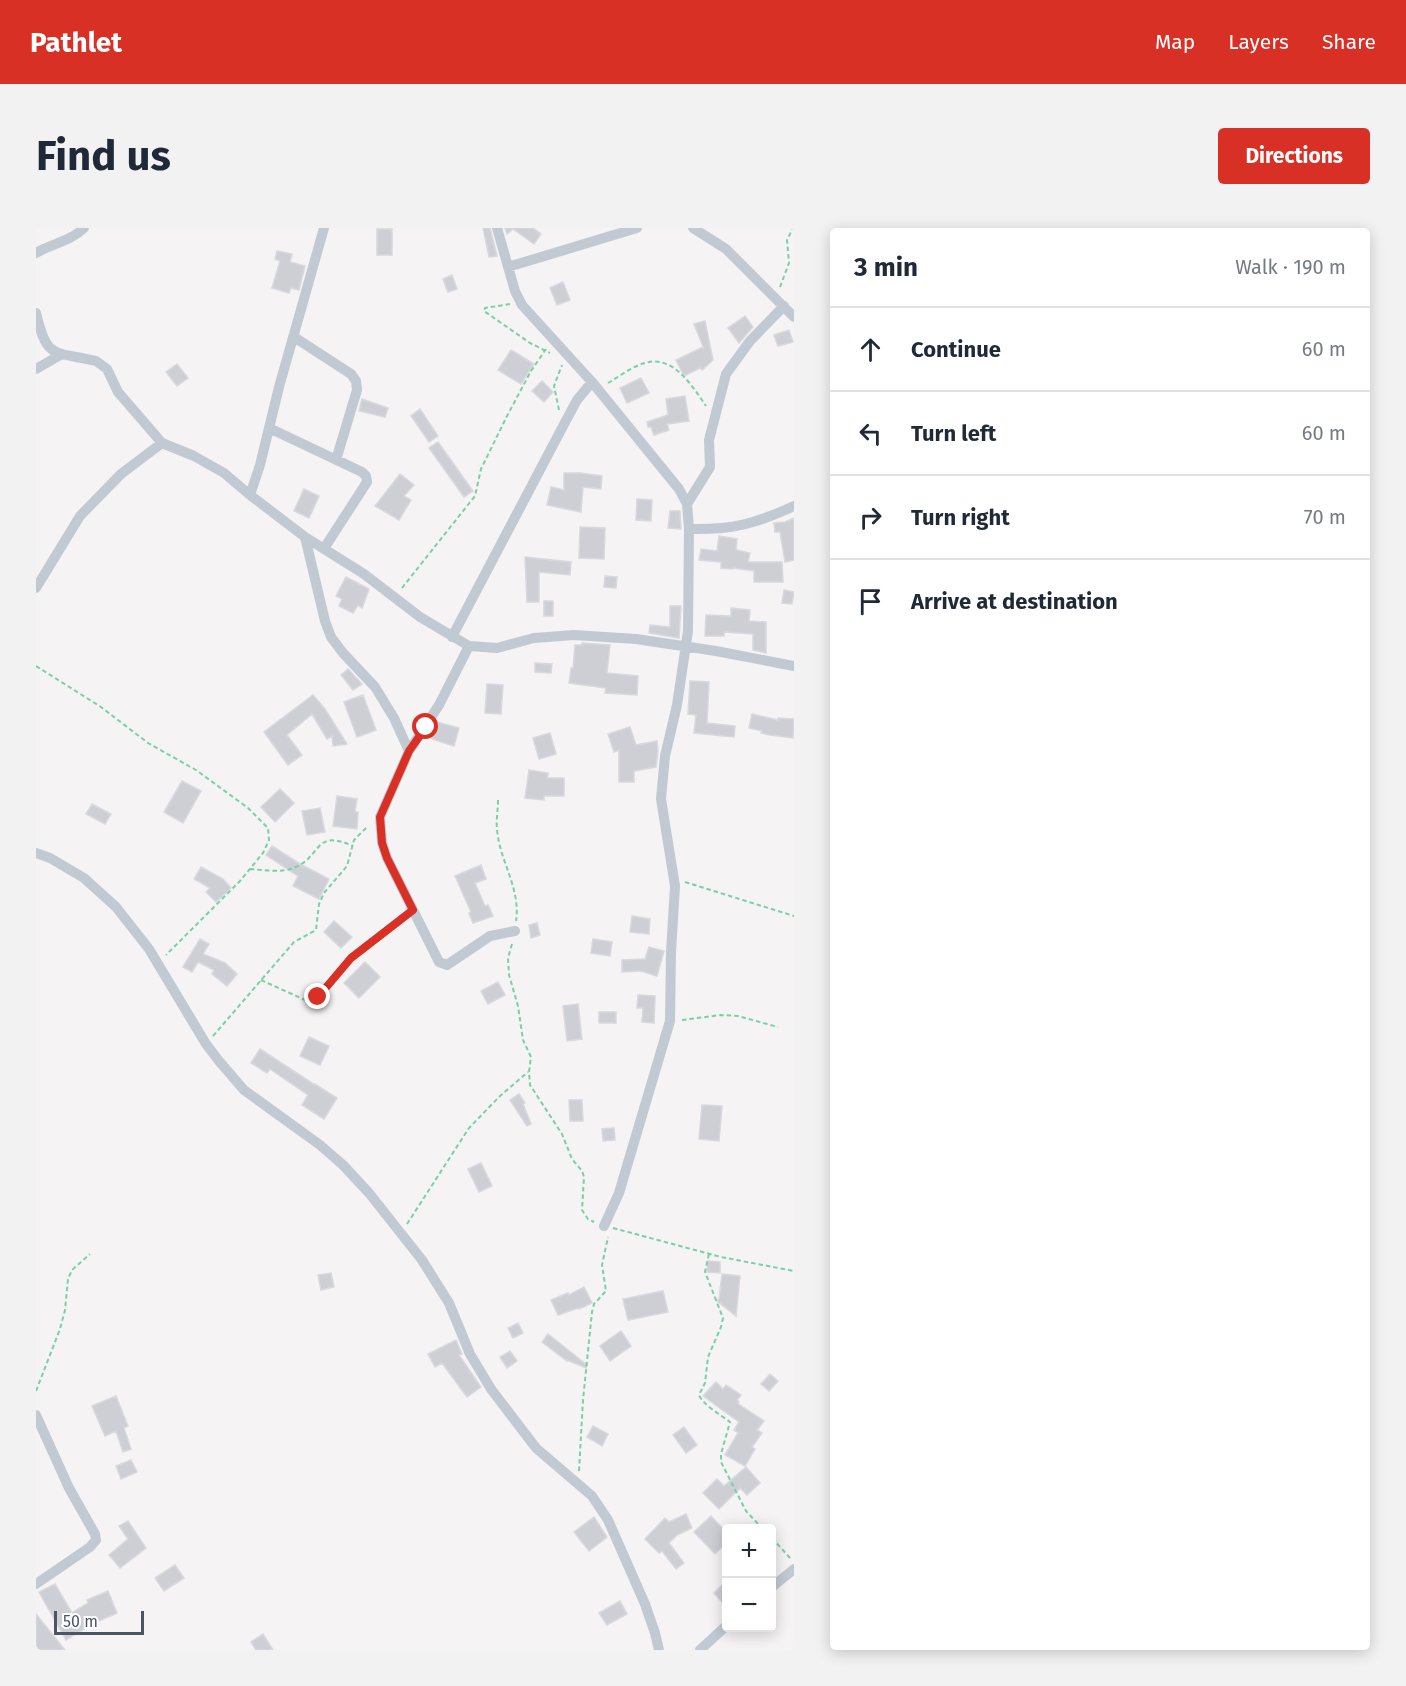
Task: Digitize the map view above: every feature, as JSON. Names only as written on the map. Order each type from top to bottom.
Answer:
[{"type":"street","points":[[36,254],[47,246],[68,239],[84,228]]},
{"type":"street","points":[[250,495],[324,228]]},
{"type":"street","points":[[497,228],[522,305],[565,356],[595,385],[679,489],[687,504],[690,594],[686,647],[677,705],[665,756],[661,799],[675,896],[670,1021],[607,1227]]},
{"type":"street","points":[[508,267],[636,228]]},
{"type":"street","points":[[693,228],[726,249],[794,317]]},
{"type":"street","points":[[687,504],[710,467],[710,440],[726,374],[750,341],[784,306]]},
{"type":"street","points":[[36,313],[42,339],[50,349],[62,354],[96,361],[107,369],[118,392],[162,443],[194,456],[224,473],[305,537],[325,547],[364,574],[420,617],[469,646],[497,648],[534,638],[574,635],[636,639],[794,666]]},
{"type":"street","points":[[294,337],[351,374],[356,381],[357,390],[336,460]]},
{"type":"street","points":[[36,369],[62,354]]},
{"type":"street","points":[[452,637],[577,400],[595,385]]},
{"type":"street","points":[[269,428],[362,472],[366,476],[367,482],[325,547]]},
{"type":"street","points":[[36,588],[80,516],[122,474],[162,443]]},
{"type":"street","points":[[689,529],[740,527],[794,506]]},
{"type":"street","points":[[305,537],[331,637],[343,654],[375,687],[394,718],[409,751]]},
{"type":"street","points":[[469,646],[439,705],[409,751],[380,817],[382,843],[387,858],[436,958],[443,964],[450,963],[490,936],[515,932]]},
{"type":"street","points":[[36,853],[50,858],[84,878],[116,907],[149,949],[206,1044],[244,1090],[320,1145],[343,1165],[369,1193],[438,1282],[470,1354],[490,1389],[536,1448],[579,1483],[592,1496],[608,1520],[645,1604],[659,1650]]},
{"type":"street","points":[[36,1414],[69,1488],[96,1534],[96,1540],[90,1547],[36,1584]]},
{"type":"street","points":[[776,1583],[794,1569]]},
{"type":"street","points":[[700,1650],[722,1630]]},
{"type":"path","points":[[775,297],[789,263],[787,240],[793,228]]},
{"type":"path","points":[[518,296],[507,306],[485,308],[484,311],[545,351],[565,356],[554,386],[562,428]]},
{"type":"path","points":[[394,597],[475,496],[481,469],[518,392],[553,340]]},
{"type":"path","points":[[595,385],[644,363],[660,362],[673,367],[682,376],[714,417]]},
{"type":"path","points":[[36,666],[101,707],[148,743],[196,771],[248,808],[268,828],[263,853],[250,869],[157,964]]},
{"type":"path","points":[[498,800],[497,830],[512,878],[518,910],[508,958],[509,975],[518,1006],[523,1040],[531,1057],[530,1085],[562,1134],[572,1159],[582,1171],[584,1177],[582,1210],[588,1219],[607,1227],[709,1254],[794,1271]]},
{"type":"path","points":[[206,1044],[294,942],[316,930],[319,904],[324,893],[347,866],[354,840],[380,817]]},
{"type":"path","points":[[250,869],[292,869],[301,864],[324,842],[333,839],[353,846]]},
{"type":"path","points":[[673,875],[682,881],[794,916]]},
{"type":"path","points":[[261,980],[305,1000],[312,1000],[318,997],[351,958],[413,910]]},
{"type":"path","points":[[670,1021],[721,1015],[751,1019],[778,1028]]},
{"type":"path","points":[[400,1234],[469,1128],[500,1096],[529,1072]]},
{"type":"path","points":[[579,1483],[583,1400],[592,1312],[594,1304],[606,1291],[602,1264],[607,1227]]},
{"type":"path","points":[[36,1391],[60,1329],[65,1310],[68,1278],[72,1270],[90,1254]]},
{"type":"path","points":[[709,1254],[705,1272],[723,1318],[708,1357],[705,1383],[700,1392],[700,1398],[706,1406],[714,1409],[730,1422],[721,1462],[746,1511],[758,1524]]},
{"type":"path","points":[[776,1543],[794,1562]]},
{"type":"building","points":[[483,228],[490,228],[497,256],[489,257]]},
{"type":"building","points":[[505,228],[533,228],[541,234],[534,244],[513,229],[507,234]]},
{"type":"building","points":[[377,229],[392,229],[392,255],[377,255]]},
{"type":"building","points":[[277,251],[292,254],[290,262],[305,266],[299,290],[291,288],[289,293],[272,288],[280,261],[275,259]]},
{"type":"building","points":[[452,275],[457,289],[448,292],[443,279]]},
{"type":"building","points":[[563,282],[570,300],[557,305],[550,288]]},
{"type":"building","points":[[745,316],[753,327],[739,343],[728,328]]},
{"type":"building","points":[[705,321],[713,360],[702,370],[700,368],[684,376],[676,360],[703,347],[704,349],[694,324]]},
{"type":"building","points":[[789,330],[793,342],[778,346],[774,335]]},
{"type":"building","points":[[511,350],[534,364],[521,384],[498,370]]},
{"type":"building","points":[[177,364],[188,378],[177,386],[166,372]]},
{"type":"building","points":[[641,378],[649,393],[627,403],[620,388]]},
{"type":"building","points":[[542,381],[553,392],[544,402],[532,391]]},
{"type":"building","points":[[685,396],[689,421],[667,424],[669,430],[654,435],[647,422],[668,415],[666,399]]},
{"type":"building","points":[[362,399],[388,408],[385,417],[359,411]]},
{"type":"building","points":[[420,409],[438,436],[429,442],[411,416]]},
{"type":"building","points":[[438,442],[473,491],[464,497],[429,448]]},
{"type":"building","points":[[564,473],[602,476],[601,489],[583,487],[581,512],[547,505],[551,487],[564,490]]},
{"type":"building","points":[[400,474],[414,485],[404,496],[411,500],[399,520],[375,506]]},
{"type":"building","points":[[304,489],[319,496],[309,518],[294,511]]},
{"type":"building","points":[[637,499],[652,500],[651,521],[636,520]]},
{"type":"building","points":[[670,511],[680,511],[681,529],[668,528]]},
{"type":"building","points":[[794,518],[794,560],[785,562],[780,532],[775,532],[774,523]]},
{"type":"building","points":[[580,527],[605,528],[604,559],[579,558]]},
{"type":"building","points":[[719,536],[737,539],[736,550],[750,553],[748,562],[782,562],[783,582],[754,582],[754,571],[721,568],[721,562],[699,560],[701,549],[717,551]]},
{"type":"building","points":[[525,557],[571,562],[570,575],[539,572],[539,602],[527,602]]},
{"type":"building","points":[[605,576],[617,577],[616,588],[604,587]]},
{"type":"building","points":[[346,577],[369,589],[362,608],[358,605],[353,613],[339,606],[342,599],[336,596]]},
{"type":"building","points":[[784,590],[794,592],[792,604],[782,603]]},
{"type":"building","points":[[544,601],[553,601],[553,616],[544,616]]},
{"type":"building","points":[[670,606],[681,606],[679,638],[649,633],[650,625],[670,627]]},
{"type":"building","points":[[731,608],[750,610],[749,621],[766,622],[766,653],[753,650],[753,634],[724,632],[724,636],[705,636],[706,615],[731,616]]},
{"type":"building","points":[[582,643],[610,645],[607,673],[638,676],[637,695],[605,693],[606,688],[569,683],[575,645],[582,645]]},
{"type":"building","points":[[535,663],[552,664],[551,673],[535,672]]},
{"type":"building","points":[[348,669],[362,684],[353,690],[341,675]]},
{"type":"building","points":[[690,681],[709,682],[707,723],[735,726],[734,737],[694,733],[696,715],[688,714]]},
{"type":"building","points":[[487,684],[503,685],[501,714],[485,713]]},
{"type":"building","points":[[313,695],[325,709],[347,744],[333,746],[332,736],[327,739],[312,714],[287,735],[302,755],[288,765],[264,732]]},
{"type":"building","points":[[363,695],[376,730],[357,737],[344,702]]},
{"type":"building","points":[[752,714],[778,720],[778,718],[794,719],[793,738],[761,733],[762,731],[749,728]]},
{"type":"building","points":[[437,722],[459,728],[454,746],[432,739]]},
{"type":"building","points":[[630,727],[636,745],[657,741],[656,767],[634,771],[634,782],[619,782],[619,750],[614,752],[608,734]]},
{"type":"building","points":[[550,733],[556,754],[539,759],[533,738]]},
{"type":"building","points":[[529,770],[548,773],[547,778],[564,778],[564,796],[544,796],[544,800],[525,798]]},
{"type":"building","points":[[182,781],[201,791],[183,823],[164,812]]},
{"type":"building","points":[[280,789],[294,803],[275,822],[261,807]]},
{"type":"building","points":[[337,796],[357,799],[355,812],[358,812],[357,829],[333,826]]},
{"type":"building","points":[[92,804],[111,814],[105,824],[86,814]]},
{"type":"building","points":[[320,808],[325,832],[307,835],[302,811]]},
{"type":"building","points":[[272,846],[329,879],[319,899],[293,886],[298,876],[266,855]]},
{"type":"building","points":[[481,865],[486,879],[475,883],[485,906],[488,905],[493,916],[473,923],[469,913],[471,912],[455,876]]},
{"type":"building","points":[[201,867],[223,879],[231,888],[216,902],[206,892],[210,888],[194,879]]},
{"type":"building","points":[[632,916],[650,919],[649,934],[630,932]]},
{"type":"building","points":[[334,921],[352,937],[341,948],[324,932]]},
{"type":"building","points":[[537,923],[540,935],[531,938],[529,925]]},
{"type":"building","points":[[200,939],[209,944],[203,954],[225,963],[237,974],[227,986],[212,974],[214,970],[198,962],[192,972],[183,967]]},
{"type":"building","points":[[593,939],[612,942],[610,956],[591,953]]},
{"type":"building","points":[[649,947],[664,951],[657,976],[641,971],[622,972],[622,960],[645,959]]},
{"type":"building","points":[[365,962],[380,977],[359,998],[344,983]]},
{"type":"building","points":[[498,982],[505,995],[488,1004],[481,991]]},
{"type":"building","points":[[638,995],[655,996],[654,1023],[642,1022],[643,1008],[637,1008]]},
{"type":"building","points":[[578,1004],[582,1039],[567,1041],[563,1006]]},
{"type":"building","points":[[599,1012],[616,1012],[616,1023],[599,1023]]},
{"type":"building","points":[[309,1037],[329,1046],[320,1065],[300,1056]]},
{"type":"building","points":[[260,1049],[337,1098],[324,1119],[302,1105],[308,1095],[270,1069],[267,1073],[251,1063]]},
{"type":"building","points":[[519,1094],[525,1103],[523,1104],[531,1124],[527,1126],[510,1100]]},
{"type":"building","points":[[569,1100],[582,1100],[583,1121],[570,1121]]},
{"type":"building","points":[[702,1105],[722,1106],[719,1141],[699,1139]]},
{"type":"building","points":[[614,1128],[615,1140],[603,1141],[602,1129]]},
{"type":"building","points":[[481,1163],[492,1186],[479,1192],[468,1169]]},
{"type":"building","points":[[708,1261],[720,1262],[720,1273],[707,1272]]},
{"type":"building","points":[[331,1273],[334,1287],[321,1290],[318,1275]]},
{"type":"building","points":[[722,1274],[740,1276],[736,1316],[717,1301]]},
{"type":"building","points":[[584,1287],[592,1303],[558,1315],[551,1300],[568,1293],[569,1295]]},
{"type":"building","points":[[663,1291],[668,1312],[628,1320],[623,1299]]},
{"type":"building","points":[[518,1323],[523,1333],[513,1338],[508,1328]]},
{"type":"building","points":[[621,1331],[631,1346],[610,1361],[600,1346]]},
{"type":"building","points":[[548,1334],[587,1365],[586,1368],[567,1361],[542,1342]]},
{"type":"building","points":[[456,1340],[462,1354],[459,1355],[481,1387],[467,1397],[442,1363],[435,1367],[428,1354]]},
{"type":"building","points":[[510,1351],[517,1361],[507,1368],[500,1357]]},
{"type":"building","points":[[770,1374],[778,1381],[769,1391],[761,1384]]},
{"type":"building","points":[[716,1382],[723,1389],[726,1385],[741,1395],[737,1400],[738,1404],[764,1421],[757,1430],[762,1433],[752,1447],[755,1449],[745,1466],[725,1455],[738,1433],[734,1430],[739,1422],[703,1396]]},
{"type":"building","points":[[116,1396],[128,1426],[124,1428],[131,1449],[123,1452],[116,1431],[105,1436],[92,1406]]},
{"type":"building","points":[[593,1426],[608,1434],[602,1446],[587,1437]]},
{"type":"building","points":[[684,1427],[697,1445],[686,1453],[673,1435]]},
{"type":"building","points":[[131,1460],[137,1472],[121,1479],[116,1466]]},
{"type":"building","points":[[746,1467],[760,1483],[747,1495],[740,1488],[719,1509],[703,1493],[717,1479],[724,1486]]},
{"type":"building","points":[[686,1514],[692,1528],[677,1535],[669,1543],[684,1563],[676,1569],[662,1551],[659,1553],[645,1539],[665,1518],[669,1522]]},
{"type":"building","points":[[711,1516],[722,1528],[722,1547],[715,1554],[694,1532]]},
{"type":"building","points":[[594,1517],[607,1537],[589,1551],[574,1532]]},
{"type":"building","points":[[128,1521],[146,1548],[120,1568],[109,1555],[128,1539],[119,1526]]},
{"type":"building","points":[[175,1565],[184,1578],[164,1591],[155,1578]]},
{"type":"building","points":[[55,1584],[72,1613],[88,1603],[87,1600],[108,1591],[117,1613],[94,1623],[66,1640],[39,1592]]},
{"type":"building","points":[[722,1585],[722,1602],[714,1593]]},
{"type":"building","points":[[620,1601],[627,1614],[607,1625],[599,1613]]},
{"type":"building","points":[[36,1614],[65,1650],[36,1650]]},
{"type":"building","points":[[263,1634],[273,1650],[256,1650],[251,1642]]},
{"type":"route","points":[[318,997],[351,958],[413,910],[387,858],[382,843],[380,817],[409,751],[426,727]]}]
